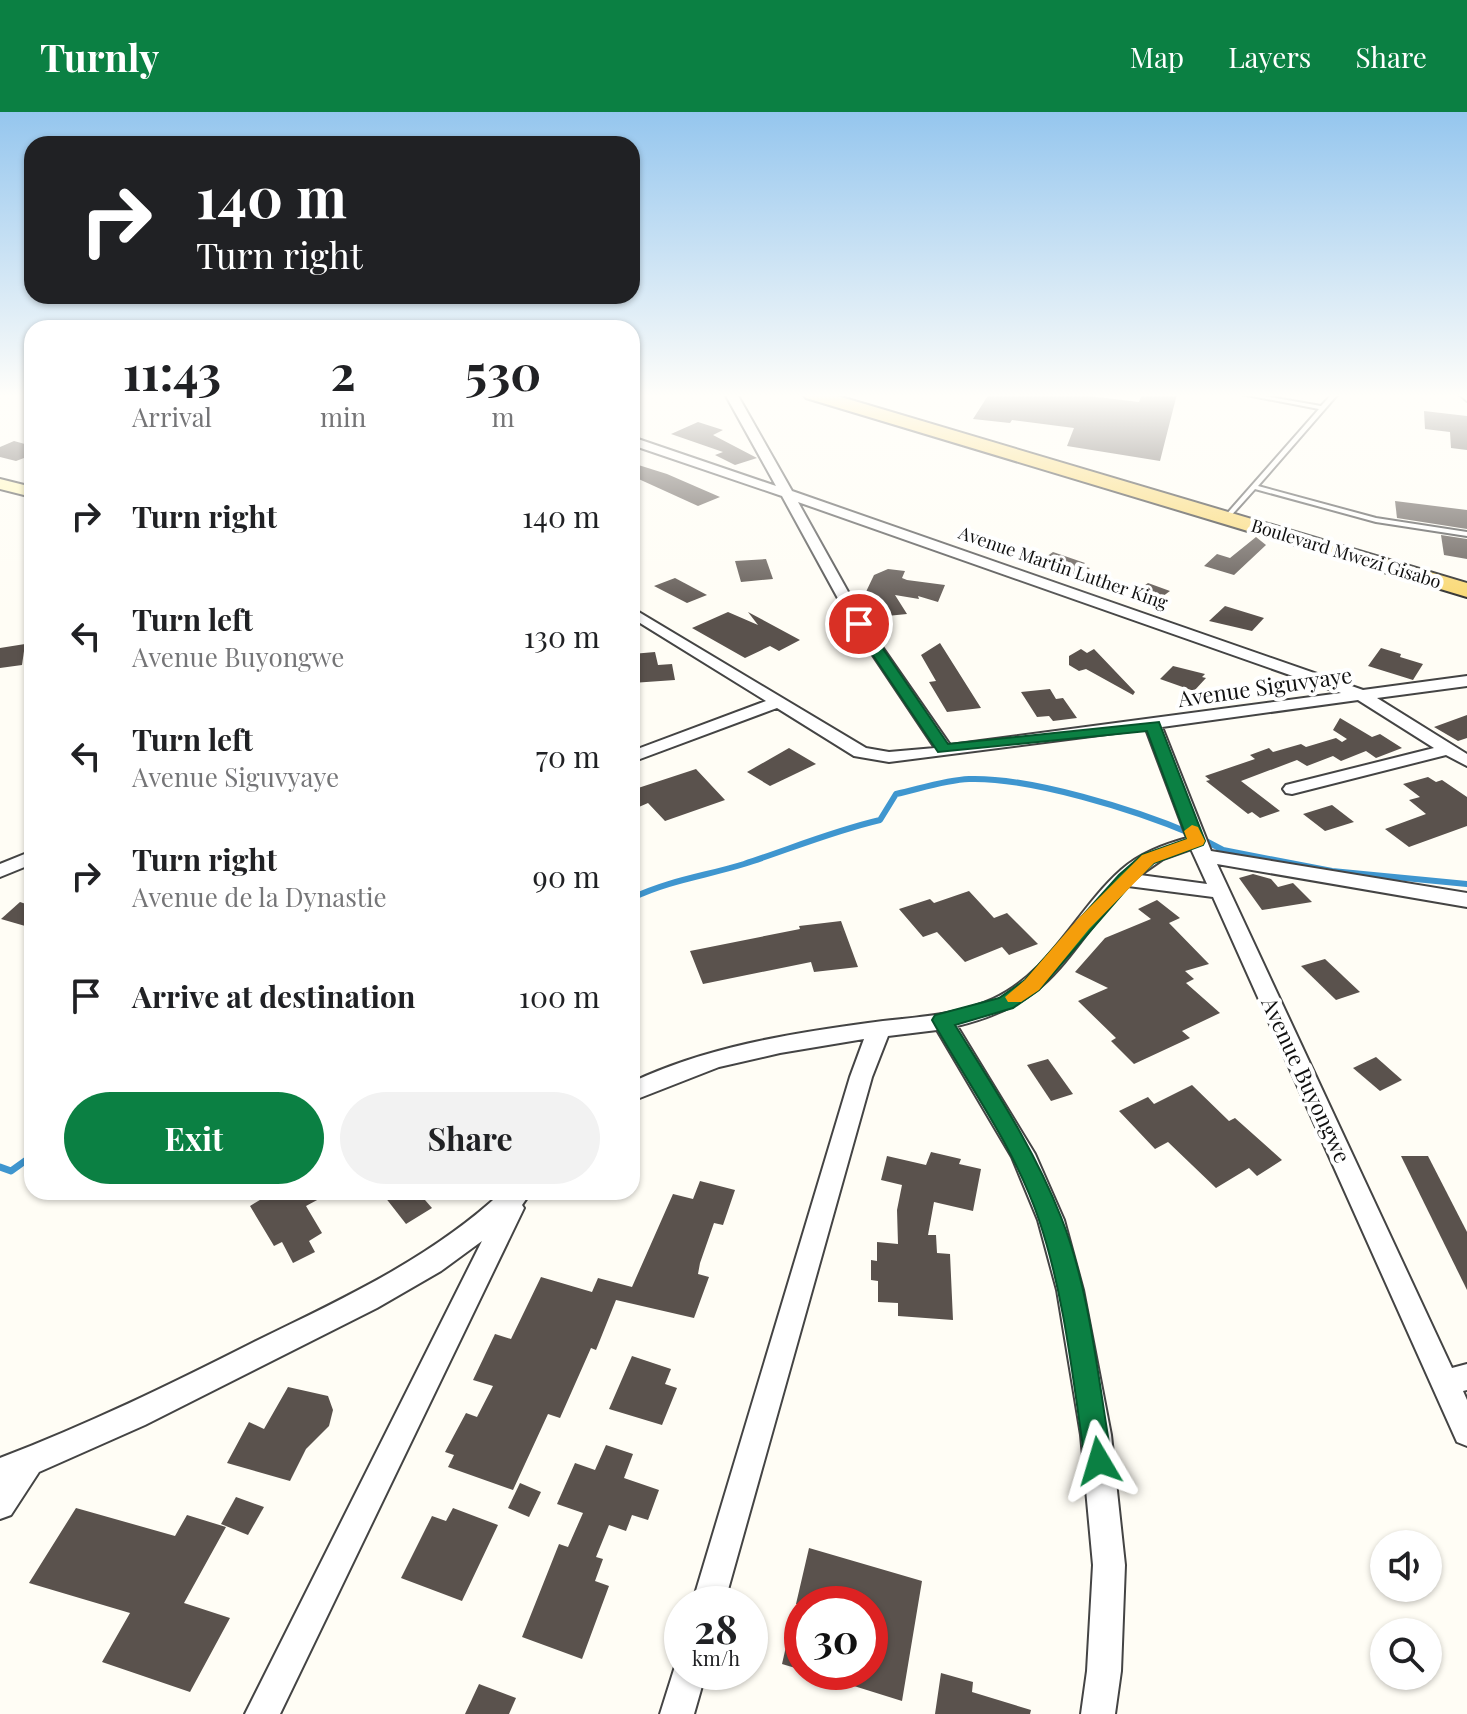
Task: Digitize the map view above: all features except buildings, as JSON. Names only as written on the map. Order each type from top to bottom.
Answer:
[{"type":"main road","name":"Boulevard Mwezi Gisabo","points":[[1083,469],[1467,575]]},
{"type":"main road","name":"Boulevard Mwezi Gisabo","points":[[1231,512],[1467,590]]},
{"type":"street","name":"Avenue Martin Luther King","points":[[716,469],[1361,695],[1459,755]]},
{"type":"street","points":[[771,469],[859,624],[944,749]]},
{"type":"street","points":[[0,484],[24,490]]},
{"type":"street","name":"Avenue Siguvyaye","points":[[640,617],[871,757],[887,759],[1467,681]]},
{"type":"street","points":[[640,754],[778,702]]},
{"type":"street","name":"Avenue Buyongwe","points":[[1153,725],[1185,815],[1456,1380],[1467,1432]]},
{"type":"street","points":[[640,747],[653,749]]},
{"type":"street","points":[[1292,789],[1459,755]]},
{"type":"street","points":[[640,1088],[666,1074],[742,1051],[942,1020],[1006,1003],[1032,985],[1125,879],[1148,859],[1199,845],[1396,891],[1467,900]]},
{"type":"street","points":[[0,871],[24,860]]},
{"type":"street","points":[[1125,879],[1221,892]]},
{"type":"street","points":[[942,1020],[1023,1154],[1051,1220],[1070,1290],[1096,1435],[1109,1565],[1104,1671],[1098,1714]]},
{"type":"street","points":[[713,1586],[861,1077],[879,1030]]},
{"type":"street","points":[[0,1473],[161,1403],[407,1279],[476,1233],[511,1200]]},
{"type":"street","points":[[262,1714],[516,1200]]},
{"type":"street","points":[[0,1504],[28,1463]]},
{"type":"street","points":[[677,1714],[684,1690]]},
{"type":"lane","points":[[1231,512],[1270,469]]},
{"type":"lane","points":[[1254,487],[1376,520],[1467,534]]},
{"type":"waterway","points":[[640,895],[880,820],[896,794],[969,779],[1052,789],[1142,815],[1192,834]]},
{"type":"waterway","points":[[1202,839],[1223,850],[1332,871],[1467,884]]},
{"type":"waterway","points":[[0,1167],[11,1171],[24,1162]]},
{"type":"slow traffic","points":[[1014,997],[1032,985],[1083,924],[1148,859],[1197,841],[1192,831]]},
{"type":"route","points":[[859,624],[944,749],[1153,725],[1197,841],[1148,859],[1125,879],[1032,985],[1006,1003],[942,1020],[1023,1154],[1051,1220],[1070,1290],[1099,1461]]}]
